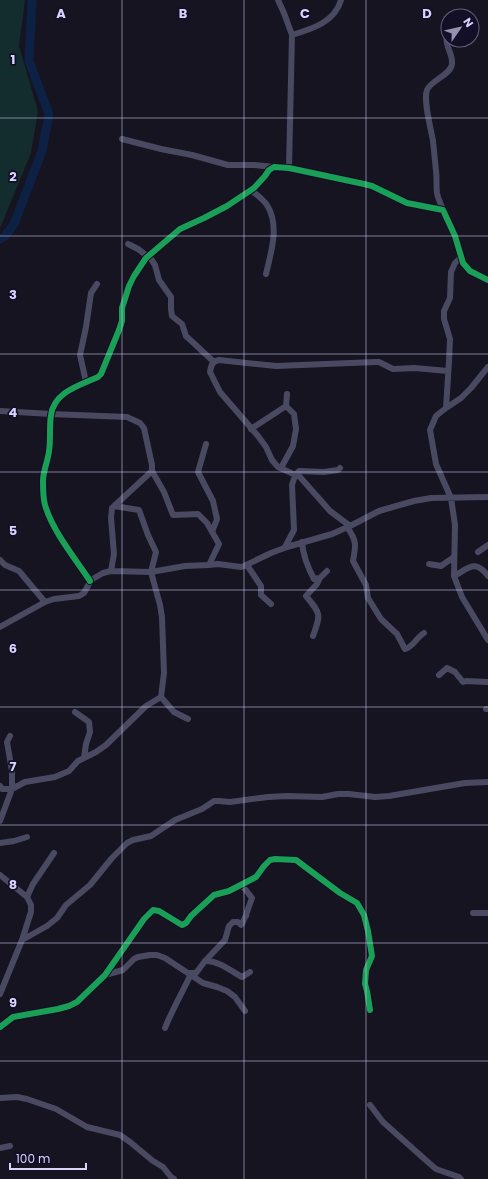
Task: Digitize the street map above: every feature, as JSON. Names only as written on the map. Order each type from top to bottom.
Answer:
[{"type":"street","points":[[278,0],[292,35],[289,168]]},
{"type":"street","points":[[292,35],[315,28],[331,17],[336,11],[341,0]]},
{"type":"street","points":[[448,48],[452,63],[450,69],[428,89],[426,96],[433,142],[437,192],[439,201],[455,236],[463,263],[470,271],[488,280]]},
{"type":"street","points":[[122,139],[228,165],[254,165],[289,168],[364,184],[372,186],[406,203],[443,210]]},
{"type":"street","points":[[90,581],[61,538],[49,516],[45,504],[43,482],[49,452],[51,414],[54,403],[61,395],[69,390],[98,377],[101,374],[122,321],[122,308],[129,286],[148,256],[180,229],[227,206],[251,190],[269,170],[274,167]]},
{"type":"street","points":[[251,190],[267,205],[273,220],[274,239],[266,274]]},
{"type":"street","points":[[128,244],[138,249],[151,259],[155,265],[159,280],[171,297],[172,316],[182,324],[186,336],[214,362]]},
{"type":"street","points":[[446,408],[450,339],[444,320],[444,311],[450,298],[451,272],[455,263],[461,256]]},
{"type":"street","points":[[86,382],[80,355],[91,293],[97,284]]},
{"type":"street","points":[[424,633],[410,648],[405,649],[397,634],[381,619],[368,598],[366,585],[353,561],[356,546],[348,527],[330,511],[304,482],[295,475],[281,468],[272,460],[266,447],[220,392],[210,372],[211,365],[219,360],[276,366],[379,362],[393,369],[414,368],[448,371]]},
{"type":"street","points":[[488,367],[461,398],[436,416],[430,430],[436,464],[451,498],[455,525],[454,576],[462,597],[488,640]]},
{"type":"street","points":[[281,468],[293,446],[296,429],[294,414],[286,406],[286,394]]},
{"type":"street","points":[[252,429],[286,406]]},
{"type":"street","points":[[0,410],[127,417],[136,420],[144,428],[152,471],[164,492],[173,515],[198,514],[207,523],[219,544],[209,565]]},
{"type":"street","points":[[206,444],[198,472],[213,501],[217,519],[212,532]]},
{"type":"street","points":[[285,547],[294,530],[292,485],[295,475],[299,471],[324,472],[338,470],[340,468]]},
{"type":"street","points":[[111,572],[114,554],[111,518],[112,508],[152,471]]},
{"type":"street","points":[[0,627],[45,602],[54,599],[79,596],[84,593],[90,581],[98,575],[111,572],[151,572],[185,566],[218,564],[241,567],[285,547],[332,534],[379,511],[408,502],[431,498],[488,497]]},
{"type":"street","points":[[114,506],[139,510],[156,552],[151,572],[162,617],[164,672],[162,697],[174,712],[188,719]]},
{"type":"street","points":[[302,542],[308,569],[314,579],[320,578]]},
{"type":"street","points":[[478,552],[488,546]]},
{"type":"street","points":[[429,564],[441,566],[454,558]]},
{"type":"street","points":[[0,560],[19,571],[45,602]]},
{"type":"street","points":[[247,565],[261,586],[262,595],[271,604]]},
{"type":"street","points":[[454,576],[473,566],[479,566],[488,576]]},
{"type":"street","points":[[313,636],[318,625],[319,615],[315,607],[306,596],[327,571]]},
{"type":"street","points":[[439,676],[447,668],[455,672],[463,682],[488,682]]},
{"type":"street","points":[[0,786],[2,789],[12,789],[25,782],[55,777],[69,770],[78,761],[106,745],[146,706],[162,697]]},
{"type":"street","points":[[75,712],[89,722],[90,732],[84,758]]},
{"type":"street","points":[[0,821],[12,789],[12,770],[7,742],[10,736]]},
{"type":"street","points":[[22,940],[47,926],[57,918],[66,905],[90,885],[112,858],[128,843],[133,840],[151,836],[175,820],[202,809],[214,802],[230,802],[287,796],[322,797],[338,794],[389,796],[465,783],[488,782]]},
{"type":"street","points":[[0,843],[27,837]]},
{"type":"street","points":[[27,897],[33,884],[54,853]]},
{"type":"street","points":[[0,1027],[13,1017],[70,1006],[83,997],[105,975],[144,919],[153,910],[159,911],[182,925],[186,923],[191,916],[214,896],[229,891],[256,878],[270,860],[275,859],[296,860],[340,893],[357,903],[364,915],[372,956],[366,970],[365,984],[370,1010]]},
{"type":"street","points":[[0,875],[27,897],[31,905],[31,912],[22,940],[0,994]]},
{"type":"street","points":[[245,889],[244,886],[246,882]]},
{"type":"street","points":[[189,974],[196,973],[225,940],[229,926],[233,922],[238,922],[241,925],[243,923],[252,898],[245,889],[240,885],[238,886]]},
{"type":"street","points":[[473,913],[488,913]]},
{"type":"street","points":[[105,975],[123,970],[134,959],[150,955],[158,955],[203,983],[227,991],[235,997],[245,1011]]},
{"type":"street","points":[[205,961],[210,960],[215,962],[242,977],[250,972]]},
{"type":"street","points":[[165,1028],[170,1015],[184,990],[189,974]]},
{"type":"street","points":[[0,1098],[17,1097],[27,1099],[56,1109],[87,1126],[120,1135],[163,1167],[174,1179]]},
{"type":"street","points":[[370,1105],[383,1122],[436,1169],[461,1179]]},
{"type":"street","points":[[0,1148],[10,1146]]},
{"type":"green space","points":[[0,0],[25,0],[19,46],[38,111],[31,153],[0,227]]},
{"type":"waterway","points":[[0,239],[5,236],[14,224],[42,151],[49,114],[29,61],[32,0]]},
{"type":"cycle path","points":[[90,581],[53,525],[44,502],[43,477],[50,446],[50,424],[53,407],[57,400],[69,390],[98,377],[101,374],[119,330],[122,321],[122,308],[134,276],[146,258],[180,229],[227,206],[254,188],[269,170],[274,167],[289,168],[372,186],[407,203],[443,210],[455,236],[463,263],[470,271],[488,280]]},
{"type":"cycle path","points":[[0,1027],[13,1017],[58,1009],[77,1002],[105,975],[144,919],[153,910],[159,911],[182,925],[186,923],[191,916],[214,895],[229,891],[256,877],[270,860],[275,859],[296,860],[340,893],[357,903],[364,915],[372,956],[366,970],[365,984],[370,1010]]}]
